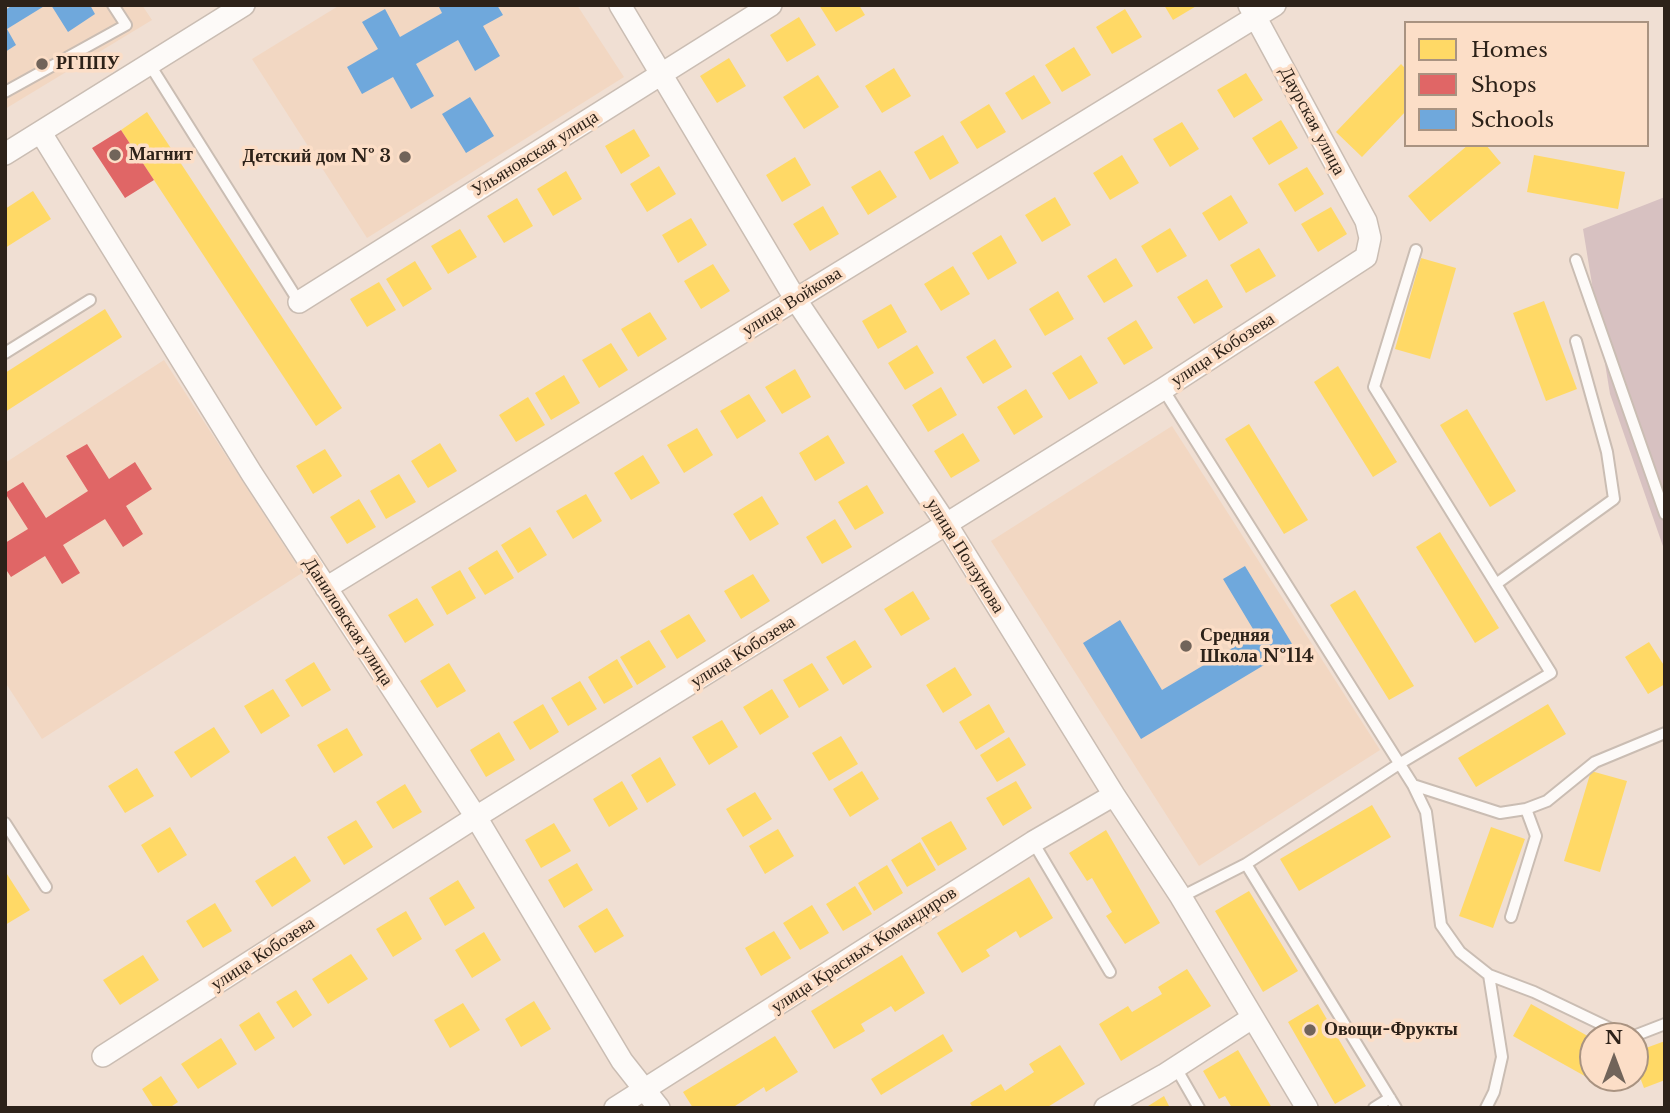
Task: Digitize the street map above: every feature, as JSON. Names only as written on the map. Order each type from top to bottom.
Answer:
[{"type":"street","points":[[5,154],[244,5]]},
{"type":"street","name":"улица Ползунова","points":[[620,5],[796,300],[947,525],[1114,795],[1181,897],[1307,1108]]},
{"type":"street","name":"Ульяновская улица","points":[[299,302],[771,5]]},
{"type":"street","name":"улица Войкова","points":[[326,588],[796,300],[1253,11],[1275,5]]},
{"type":"street","name":"Даурская улица","points":[[1253,11],[1366,221],[1370,238]]},
{"type":"street","name":"Даниловская улица","points":[[41,133],[252,474],[476,817],[622,1061],[659,1108]]},
{"type":"street","name":"улица Кобозева","points":[[103,1056],[476,817],[1163,389],[1366,257],[1370,238]]},
{"type":"street","name":"улица Красных Командиров","points":[[615,1108],[1033,842],[1114,795]]},
{"type":"street","points":[[1105,1108],[1176,1068],[1252,1018]]},
{"type":"lane","points":[[5,92],[125,25],[113,5]]},
{"type":"lane","points":[[150,65],[299,302]]},
{"type":"lane","points":[[1181,897],[1246,864],[1399,764],[1551,673],[1374,387],[1416,250]]},
{"type":"lane","points":[[1576,260],[1665,514]]},
{"type":"lane","points":[[5,353],[90,300]]},
{"type":"lane","points":[[1496,584],[1614,499],[1607,452],[1576,341]]},
{"type":"lane","points":[[1163,389],[1413,785],[1426,812],[1441,925],[1460,952],[1489,975],[1534,992],[1597,1022]]},
{"type":"lane","points":[[1413,785],[1500,813],[1526,809],[1547,801],[1595,762],[1665,733]]},
{"type":"lane","points":[[1511,917],[1536,836],[1526,809]]},
{"type":"lane","points":[[5,823],[46,887]]},
{"type":"lane","points":[[1033,842],[1110,972]]},
{"type":"lane","points":[[1246,864],[1393,1103],[1374,1108]]},
{"type":"lane","points":[[1486,1108],[1494,1092],[1502,1057],[1489,975]]},
{"type":"lane","points":[[1176,1068],[1199,1108]]},
{"type":"shaded area","name":"РГППУ","points":[[5,5],[142,5],[152,20],[5,109]]},
{"type":"shaded area","name":"Детский дом № 3","points":[[340,5],[577,5],[624,77],[367,238],[252,59]]},
{"type":"shaded area","points":[[1665,197],[1665,552],[1610,394],[1583,229]]},
{"type":"shaded area","points":[[164,360],[302,573],[42,739],[5,682],[5,463]]},
{"type":"shaded area","name":"Средняя Школа №114","points":[[1172,426],[1380,750],[1199,866],[991,541]]},
{"type":"building: Homes","points":[[819,5],[859,5],[865,15],[836,32]]},
{"type":"building: Homes","points":[[1164,5],[1198,5],[1173,20]]},
{"type":"building: Homes","points":[[1125,9],[1142,37],[1112,54],[1096,27]]},
{"type":"building: Homes","points":[[799,17],[816,45],[787,62],[770,35]]},
{"type":"building: Homes","points":[[1074,47],[1091,75],[1062,92],[1045,65]]},
{"type":"building: Homes","points":[[729,58],[746,86],[717,103],[700,76]]},
{"type":"building: Homes","points":[[1401,64],[1404,67],[1404,113],[1362,157],[1336,132]]},
{"type":"building: Homes","points":[[894,68],[911,96],[882,113],[865,86]]},
{"type":"building: Homes","points":[[1246,73],[1263,100],[1234,118],[1217,90]]},
{"type":"building: Homes","points":[[818,75],[839,107],[804,129],[783,97]]},
{"type":"building: Homes","points":[[1034,75],[1051,103],[1022,120],[1005,93]]},
{"type":"building: Homes","points":[[989,104],[1006,132],[977,149],[960,122]]},
{"type":"building: Homes","points":[[147,112],[342,408],[316,426],[121,130]]},
{"type":"building: Homes","points":[[1281,120],[1298,148],[1269,165],[1252,138]]},
{"type":"building: Homes","points":[[1182,122],[1199,149],[1170,167],[1153,139]]},
{"type":"building: Homes","points":[[634,129],[650,156],[621,174],[605,146]]},
{"type":"building: Homes","points":[[943,135],[959,163],[930,180],[914,152]]},
{"type":"building: Homes","points":[[1466,147],[1488,147],[1501,163],[1430,222],[1408,196]]},
{"type":"building: Homes","points":[[1122,155],[1139,183],[1110,200],[1093,173]]},
{"type":"building: Homes","points":[[1534,155],[1625,172],[1618,209],[1527,192]]},
{"type":"building: Homes","points":[[795,157],[811,185],[782,202],[766,175]]},
{"type":"building: Homes","points":[[659,166],[676,194],[647,212],[630,184]]},
{"type":"building: Homes","points":[[1307,167],[1324,194],[1295,212],[1278,184]]},
{"type":"building: Homes","points":[[880,170],[897,197],[868,215],[851,187]]},
{"type":"building: Homes","points":[[566,171],[582,199],[553,216],[537,189]]},
{"type":"building: Homes","points":[[33,191],[51,219],[5,248],[5,209]]},
{"type":"building: Homes","points":[[1231,195],[1248,223],[1219,241],[1202,213]]},
{"type":"building: Homes","points":[[1055,197],[1071,225],[1042,242],[1025,215]]},
{"type":"building: Homes","points":[[517,198],[533,226],[504,243],[487,216]]},
{"type":"building: Homes","points":[[823,206],[839,234],[810,251],[793,224]]},
{"type":"building: Homes","points":[[1331,207],[1347,234],[1318,252],[1301,224]]},
{"type":"building: Homes","points":[[691,218],[707,245],[678,263],[662,235]]},
{"type":"building: Homes","points":[[1170,228],[1187,256],[1157,273],[1141,246]]},
{"type":"building: Homes","points":[[460,229],[477,257],[448,274],[431,246]]},
{"type":"building: Homes","points":[[1001,235],[1017,263],[988,280],[972,253]]},
{"type":"building: Homes","points":[[1259,248],[1276,276],[1246,293],[1230,265]]},
{"type":"building: Homes","points":[[1116,258],[1133,286],[1104,303],[1087,276]]},
{"type":"building: Homes","points":[[1421,258],[1456,268],[1430,359],[1395,349]]},
{"type":"building: Homes","points":[[415,261],[432,289],[403,307],[386,279]]},
{"type":"building: Homes","points":[[713,264],[730,291],[701,309],[684,281]]},
{"type":"building: Homes","points":[[953,266],[970,294],[941,311],[924,284]]},
{"type":"building: Homes","points":[[1207,279],[1223,307],[1194,324],[1177,297]]},
{"type":"building: Homes","points":[[379,282],[396,310],[367,327],[350,299]]},
{"type":"building: Homes","points":[[1058,291],[1074,319],[1045,336],[1029,309]]},
{"type":"building: Homes","points":[[1544,301],[1577,389],[1546,401],[1513,313]]},
{"type":"building: Homes","points":[[891,304],[907,332],[878,349],[862,321]]},
{"type":"building: Homes","points":[[105,309],[122,337],[5,412],[5,373]]},
{"type":"building: Homes","points":[[650,312],[667,339],[638,357],[621,329]]},
{"type":"building: Homes","points":[[1136,320],[1153,348],[1124,365],[1107,338]]},
{"type":"building: Homes","points":[[995,339],[1012,367],[983,384],[966,357]]},
{"type":"building: Homes","points":[[611,343],[628,370],[599,388],[582,360]]},
{"type":"building: Homes","points":[[917,345],[934,373],[905,390],[888,363]]},
{"type":"building: Homes","points":[[1081,355],[1098,383],[1069,400],[1052,373]]},
{"type":"building: Homes","points":[[1338,366],[1397,462],[1373,477],[1314,382]]},
{"type":"building: Homes","points":[[795,369],[811,397],[782,414],[765,387]]},
{"type":"building: Homes","points":[[564,375],[580,403],[551,420],[535,393]]},
{"type":"building: Homes","points":[[941,387],[957,415],[928,432],[912,405]]},
{"type":"building: Homes","points":[[1026,389],[1043,417],[1014,435],[997,407]]},
{"type":"building: Homes","points":[[749,394],[766,421],[737,439],[720,411]]},
{"type":"building: Homes","points":[[528,397],[545,425],[516,442],[499,415]]},
{"type":"building: Homes","points":[[1467,409],[1516,491],[1490,507],[1440,425]]},
{"type":"building: Homes","points":[[1249,424],[1308,520],[1284,534],[1225,439]]},
{"type":"building: Homes","points":[[697,428],[713,455],[684,473],[667,445]]},
{"type":"building: Homes","points":[[963,433],[980,461],[951,478],[934,451]]},
{"type":"building: Homes","points":[[828,435],[845,463],[815,481],[799,453]]},
{"type":"building: Homes","points":[[440,443],[457,471],[428,488],[411,461]]},
{"type":"building: Homes","points":[[325,449],[342,476],[313,494],[296,466]]},
{"type":"building: Homes","points":[[643,455],[660,483],[631,500],[614,473]]},
{"type":"building: Homes","points":[[399,474],[416,502],[386,519],[370,491]]},
{"type":"building: Homes","points":[[867,485],[884,513],[855,530],[838,502]]},
{"type":"building: Homes","points":[[586,494],[602,521],[573,539],[556,511]]},
{"type":"building: Homes","points":[[762,496],[779,524],[750,541],[733,514]]},
{"type":"building: Homes","points":[[359,499],[376,527],[347,544],[330,517]]},
{"type":"building: Homes","points":[[835,519],[852,547],[822,564],[806,537]]},
{"type":"building: Homes","points":[[530,527],[547,555],[518,573],[501,545]]},
{"type":"building: Homes","points":[[1440,532],[1499,628],[1475,643],[1416,547]]},
{"type":"building: Homes","points":[[497,550],[514,578],[485,595],[468,568]]},
{"type":"building: Homes","points":[[460,570],[476,598],[447,615],[431,587]]},
{"type":"building: Homes","points":[[753,574],[770,601],[741,619],[724,591]]},
{"type":"building: Homes","points":[[1355,590],[1414,686],[1389,700],[1330,605]]},
{"type":"building: Homes","points":[[913,591],[930,619],[901,636],[884,609]]},
{"type":"building: Homes","points":[[417,598],[434,625],[405,643],[388,615]]},
{"type":"building: Homes","points":[[689,614],[706,641],[677,659],[660,631]]},
{"type":"building: Homes","points":[[649,640],[666,667],[637,685],[620,657]]},
{"type":"building: Homes","points":[[855,640],[872,667],[843,685],[826,657]]},
{"type":"building: Homes","points":[[1649,642],[1665,667],[1665,684],[1648,694],[1625,657]]},
{"type":"building: Homes","points":[[617,659],[633,687],[604,704],[588,677]]},
{"type":"building: Homes","points":[[314,662],[331,690],[302,707],[285,680]]},
{"type":"building: Homes","points":[[449,663],[466,691],[437,708],[420,681]]},
{"type":"building: Homes","points":[[812,663],[829,690],[799,708],[783,680]]},
{"type":"building: Homes","points":[[955,667],[972,695],[943,713],[926,685]]},
{"type":"building: Homes","points":[[580,681],[597,709],[568,726],[551,698]]},
{"type":"building: Homes","points":[[273,689],[290,716],[261,734],[244,706]]},
{"type":"building: Homes","points":[[772,689],[789,717],[760,735],[743,707]]},
{"type":"building: Homes","points":[[543,704],[559,732],[530,750],[513,722]]},
{"type":"building: Homes","points":[[989,704],[1005,732],[976,750],[959,722]]},
{"type":"building: Homes","points":[[1548,704],[1566,734],[1476,787],[1458,758]]},
{"type":"building: Homes","points":[[722,720],[738,747],[709,765],[692,737]]},
{"type":"building: Homes","points":[[214,727],[230,752],[191,778],[174,752]]},
{"type":"building: Homes","points":[[347,728],[363,755],[334,773],[317,745]]},
{"type":"building: Homes","points":[[499,732],[515,760],[486,777],[470,750]]},
{"type":"building: Homes","points":[[841,736],[858,764],[829,781],[812,753]]},
{"type":"building: Homes","points":[[1009,737],[1026,765],[997,782],[980,755]]},
{"type":"building: Homes","points":[[660,757],[676,785],[647,803],[631,775]]},
{"type":"building: Homes","points":[[137,768],[154,796],[125,813],[108,786]]},
{"type":"building: Homes","points":[[862,771],[879,799],[850,817],[833,789]]},
{"type":"building: Homes","points":[[1591,771],[1627,781],[1600,872],[1564,861]]},
{"type":"building: Homes","points":[[622,781],[638,809],[609,827],[593,799]]},
{"type":"building: Homes","points":[[1016,781],[1032,808],[1003,826],[986,798]]},
{"type":"building: Homes","points":[[405,784],[422,812],[393,829],[376,802]]},
{"type":"building: Homes","points":[[755,792],[772,819],[743,837],[726,809]]},
{"type":"building: Homes","points":[[1372,805],[1391,837],[1299,891],[1280,859]]},
{"type":"building: Homes","points":[[356,820],[373,847],[344,865],[327,837]]},
{"type":"building: Homes","points":[[951,821],[967,849],[938,866],[921,838]]},
{"type":"building: Homes","points":[[554,823],[571,851],[541,868],[525,840]]},
{"type":"building: Homes","points":[[170,827],[187,855],[158,873],[141,845]]},
{"type":"building: Homes","points":[[1491,827],[1525,839],[1493,928],[1459,916]]},
{"type":"building: Homes","points":[[778,829],[794,856],[765,874],[749,846]]},
{"type":"building: Homes","points":[[1106,830],[1160,923],[1125,944],[1106,916],[1112,912],[1092,878],[1087,881],[1069,853]]},
{"type":"building: Homes","points":[[920,842],[936,870],[907,887],[891,860]]},
{"type":"building: Homes","points":[[295,856],[311,881],[272,907],[255,881]]},
{"type":"building: Homes","points":[[577,863],[593,890],[564,908],[548,880]]},
{"type":"building: Homes","points":[[887,865],[903,893],[874,911],[858,883]]},
{"type":"building: Homes","points":[[5,871],[30,910],[5,925]]},
{"type":"building: Homes","points":[[1029,877],[1053,918],[1020,938],[1016,931],[986,950],[990,956],[962,973],[937,933]]},
{"type":"building: Homes","points":[[458,880],[475,908],[445,926],[429,898]]},
{"type":"building: Homes","points":[[855,886],[872,914],[843,931],[826,904]]},
{"type":"building: Homes","points":[[1249,891],[1298,971],[1263,992],[1215,911]]},
{"type":"building: Homes","points":[[215,903],[232,931],[203,948],[186,921]]},
{"type":"building: Homes","points":[[812,905],[829,933],[800,950],[783,923]]},
{"type":"building: Homes","points":[[607,908],[624,936],[595,953],[578,926]]},
{"type":"building: Homes","points":[[406,911],[422,939],[393,957],[376,929]]},
{"type":"building: Homes","points":[[774,931],[791,958],[761,976],[745,948]]},
{"type":"building: Homes","points":[[484,932],[501,960],[472,978],[455,950]]},
{"type":"building: Homes","points":[[351,954],[368,979],[328,1004],[312,979]]},
{"type":"building: Homes","points":[[143,955],[159,980],[120,1005],[103,980]]},
{"type":"building: Homes","points":[[902,955],[925,993],[895,1012],[891,1006],[861,1024],[865,1031],[834,1049],[811,1011]]},
{"type":"building: Homes","points":[[1187,969],[1211,1006],[1121,1061],[1099,1024],[1128,1006],[1132,1012],[1162,994],[1158,987]]},
{"type":"building: Homes","points":[[296,990],[312,1015],[293,1028],[276,1002]]},
{"type":"building: Homes","points":[[534,1001],[551,1029],[521,1047],[505,1019]]},
{"type":"building: Homes","points":[[463,1003],[480,1030],[450,1048],[434,1020]]},
{"type":"building: Homes","points":[[1318,1004],[1366,1086],[1335,1104],[1288,1022]]},
{"type":"building: Homes","points":[[1531,1004],[1579,1031],[1579,1073],[1513,1036]]},
{"type":"building: Homes","points":[[259,1012],[275,1038],[255,1051],[239,1025]]},
{"type":"building: Homes","points":[[943,1034],[953,1051],[881,1095],[871,1079]]},
{"type":"building: Homes","points":[[775,1036],[798,1072],[766,1092],[764,1087],[732,1108],[693,1108],[683,1092]]},
{"type":"building: Homes","points":[[221,1038],[237,1064],[198,1089],[181,1064]]},
{"type":"building: Homes","points":[[1665,1041],[1665,1080],[1649,1086],[1649,1047]]},
{"type":"building: Homes","points":[[1060,1045],[1085,1084],[1046,1108],[973,1108],[970,1103],[1001,1084],[1005,1091],[1034,1072],[1029,1064]]},
{"type":"building: Homes","points":[[1238,1050],[1272,1108],[1232,1108],[1225,1096],[1219,1099],[1203,1071]]},
{"type":"building: Homes","points":[[161,1076],[178,1102],[169,1108],[154,1108],[142,1089]]},
{"type":"building: Homes","points":[[1164,1096],[1170,1108],[1145,1108]]},
{"type":"building: Shops","points":[[121,130],[154,180],[125,198],[92,148]]},
{"type":"building: Shops","points":[[87,444],[109,479],[135,462],[152,489],[126,506],[143,534],[123,547],[105,519],[63,545],[80,573],[62,584],[45,556],[11,577],[5,568],[5,543],[28,529],[5,493],[23,482],[46,518],[88,491],[66,456]]},
{"type":"building: Schools","points":[[13,5],[46,5],[7,29],[16,45],[5,52],[5,10]]},
{"type":"building: Schools","points":[[51,5],[90,5],[95,14],[68,32]]},
{"type":"building: Schools","points":[[438,5],[497,5],[503,15],[483,26],[500,56],[475,71],[458,40],[416,64],[434,96],[411,109],[393,77],[362,94],[347,67],[378,49],[362,22],[385,9],[400,37],[442,13]]},
{"type":"building: Schools","points":[[470,97],[494,136],[466,153],[442,114]]},
{"type":"building: Schools","points":[[1245,566],[1294,647],[1141,739],[1083,643],[1120,620],[1162,690],[1256,634],[1223,579]]},
{"type":"place","name":"РГППУ","points":[[42,64]]},
{"type":"place","name":"Магнит","points":[[115,155]]},
{"type":"place","name":"Детский дом № 3","points":[[405,157]]},
{"type":"place","name":"Средняя Школа №114","points":[[1186,646]]},
{"type":"place","name":"Овощи-Фрукты","points":[[1310,1030]]}]
